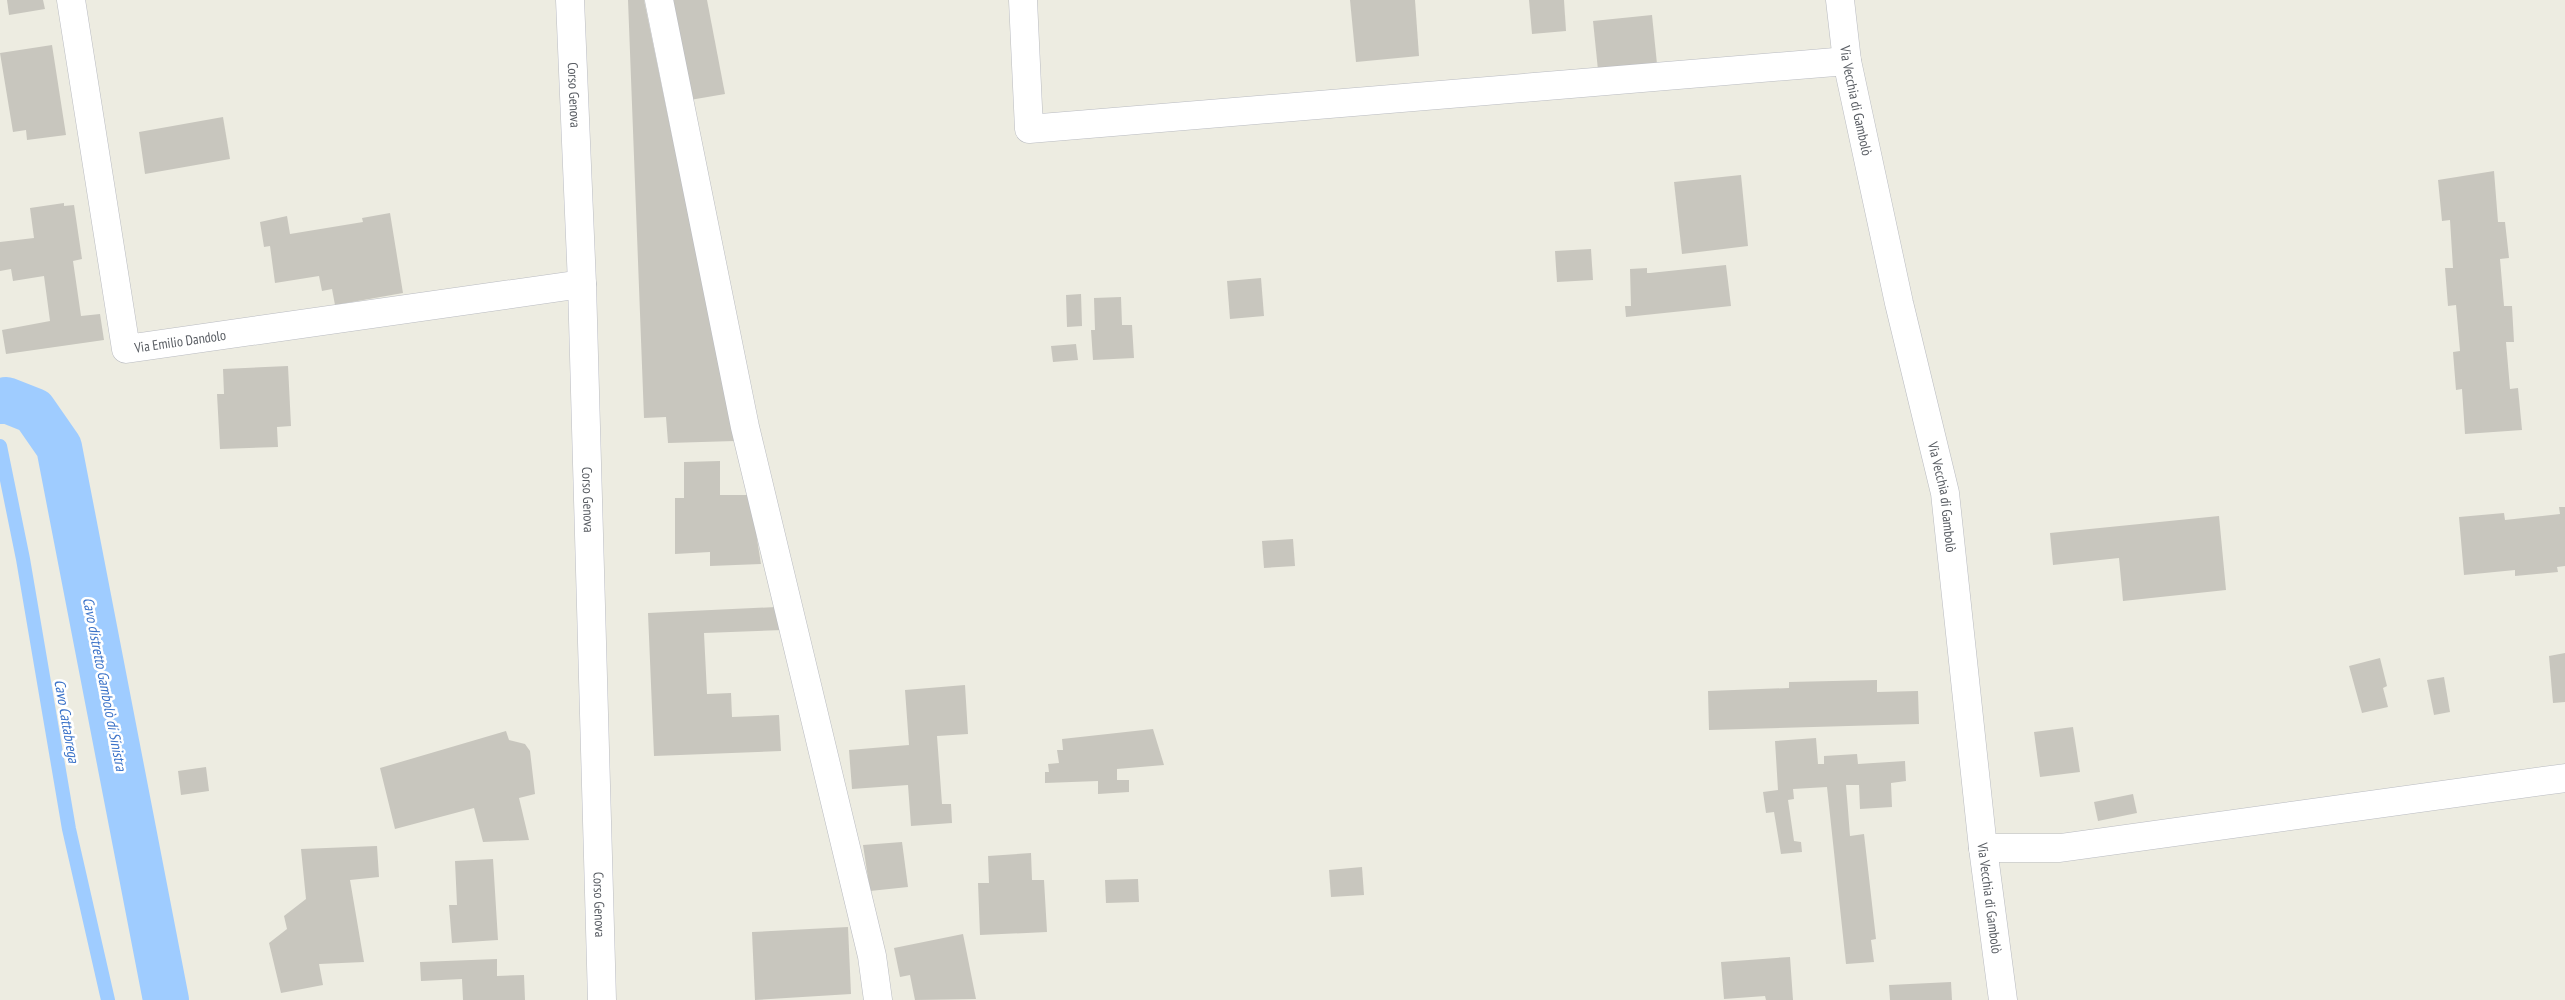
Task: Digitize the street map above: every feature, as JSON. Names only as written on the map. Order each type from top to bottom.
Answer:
[{"type":"street","name":"Via Emilio Dandolo","points":[[71,0],[126,349],[582,284]]},
{"type":"street","name":"Corso Genova","points":[[570,0],[582,284],[602,1000]]},
{"type":"street","points":[[659,0],[745,427],[872,956],[878,1000]]},
{"type":"street","points":[[1023,0],[1029,130],[1847,61]]},
{"type":"street","name":"Via Vecchia di Gambolò","points":[[1840,0],[1847,61],[1898,303],[1946,493],[1983,848],[2003,1000]]},
{"type":"street","points":[[1983,848],[2060,848],[2565,778]]},
{"type":"building","points":[[7,0],[43,0],[45,9],[9,15]]},
{"type":"building","points":[[628,0],[644,0],[735,441],[668,443],[666,417],[644,418]]},
{"type":"building","points":[[669,0],[707,0],[725,94],[690,100]]},
{"type":"building","points":[[1350,0],[1415,0],[1419,56],[1356,62]]},
{"type":"building","points":[[1529,0],[1564,0],[1566,31],[1532,34]]},
{"type":"building","points":[[1652,15],[1657,64],[1598,70],[1593,21]]},
{"type":"building","points":[[52,45],[66,135],[27,140],[26,130],[13,132],[0,53]]},
{"type":"building","points":[[223,117],[230,159],[145,174],[139,132]]},
{"type":"building","points":[[2494,171],[2498,222],[2505,222],[2509,258],[2500,259],[2504,306],[2512,306],[2514,342],[2506,342],[2510,389],[2518,388],[2522,430],[2465,434],[2462,389],[2456,390],[2453,352],[2460,351],[2456,305],[2448,306],[2445,268],[2453,268],[2450,220],[2442,221],[2438,180]]},
{"type":"building","points":[[1741,175],[1748,246],[1682,254],[1674,182]]},
{"type":"building","points":[[64,203],[64,206],[74,205],[82,259],[73,261],[81,316],[100,314],[104,340],[6,354],[2,330],[50,321],[44,276],[13,281],[11,269],[0,271],[0,242],[34,238],[30,208]]},
{"type":"building","points":[[390,213],[403,293],[335,305],[332,289],[322,291],[319,276],[275,283],[270,246],[264,247],[260,222],[287,216],[290,234],[363,222],[362,218]]},
{"type":"building","points":[[1591,249],[1593,280],[1557,282],[1555,251]]},
{"type":"building","points":[[1726,265],[1731,306],[1626,317],[1625,306],[1631,306],[1630,269],[1647,268],[1647,273],[1650,273]]},
{"type":"building","points":[[1261,278],[1264,316],[1230,319],[1227,281]]},
{"type":"building","points":[[1081,294],[1082,326],[1067,327],[1066,295]]},
{"type":"building","points":[[1121,297],[1122,325],[1132,325],[1134,358],[1093,360],[1091,330],[1095,330],[1094,298]]},
{"type":"building","points":[[1076,344],[1078,360],[1053,362],[1051,346]]},
{"type":"building","points":[[288,366],[291,426],[277,427],[278,447],[220,449],[217,394],[224,394],[223,369]]},
{"type":"building","points":[[720,461],[720,495],[750,495],[761,564],[710,566],[710,552],[675,554],[675,498],[684,498],[684,462]]},
{"type":"building","points":[[2559,507],[2565,507],[2565,566],[2557,567],[2558,572],[2515,576],[2515,570],[2464,575],[2459,517],[2504,513],[2505,520],[2560,514]]},
{"type":"building","points":[[2219,516],[2226,590],[2123,601],[2119,558],[2053,565],[2050,533]]},
{"type":"building","points":[[1293,539],[1295,566],[1264,568],[1262,541]]},
{"type":"building","points":[[776,607],[783,630],[704,633],[707,694],[731,693],[732,717],[779,715],[781,751],[654,756],[648,613]]},
{"type":"building","points":[[2565,653],[2565,702],[2553,703],[2549,656]]},
{"type":"building","points":[[2380,658],[2387,686],[2383,688],[2388,707],[2362,713],[2349,666]]},
{"type":"building","points":[[2444,677],[2450,712],[2434,715],[2427,680]]},
{"type":"building","points":[[1877,680],[1877,692],[1918,691],[1919,724],[1709,730],[1708,691],[1789,688],[1789,682]]},
{"type":"building","points":[[965,685],[968,734],[937,736],[942,804],[951,804],[952,823],[911,826],[908,785],[852,789],[849,750],[909,745],[905,690]]},
{"type":"building","points":[[2073,727],[2080,772],[2040,777],[2034,732]]},
{"type":"building","points":[[1153,729],[1164,765],[1117,769],[1117,780],[1129,780],[1129,792],[1098,794],[1098,781],[1045,783],[1045,772],[1049,772],[1048,764],[1059,763],[1057,750],[1063,750],[1062,739]]},
{"type":"building","points":[[506,731],[509,740],[525,744],[530,751],[535,794],[519,798],[529,840],[483,842],[474,808],[395,829],[380,768]]},
{"type":"building","points":[[1816,738],[1818,764],[1824,764],[1824,756],[1857,754],[1858,764],[1905,761],[1906,781],[1891,783],[1892,807],[1860,809],[1859,785],[1846,785],[1850,836],[1864,834],[1876,939],[1871,940],[1874,962],[1846,964],[1827,787],[1793,789],[1794,799],[1788,800],[1794,841],[1801,842],[1802,852],[1781,854],[1774,812],[1766,813],[1763,792],[1778,790],[1775,741]]},
{"type":"building","points":[[206,767],[209,791],[181,795],[178,771]]},
{"type":"building","points":[[2133,794],[2137,813],[2098,821],[2094,802]]},
{"type":"building","points":[[902,842],[908,887],[870,891],[863,845]]},
{"type":"building","points":[[377,846],[379,877],[350,880],[364,962],[319,964],[323,985],[281,993],[269,943],[287,929],[284,916],[306,899],[301,849]]},
{"type":"building","points":[[1031,853],[1032,880],[1044,880],[1047,932],[980,935],[978,883],[989,883],[988,856]]},
{"type":"building","points":[[493,859],[498,940],[452,943],[449,905],[457,905],[455,861]]},
{"type":"building","points":[[1362,867],[1364,895],[1331,897],[1329,870]]},
{"type":"building","points":[[1138,879],[1139,902],[1106,903],[1105,880]]},
{"type":"building","points":[[848,927],[851,994],[755,1000],[752,932]]},
{"type":"building","points":[[963,934],[976,999],[915,1000],[910,975],[900,977],[894,948]]},
{"type":"building","points":[[1790,957],[1793,1000],[1766,1000],[1765,996],[1724,999],[1721,962]]},
{"type":"building","points":[[497,959],[497,976],[524,975],[525,1000],[463,1000],[462,979],[421,981],[420,962]]},
{"type":"building","points":[[1951,982],[1952,1000],[1890,1000],[1889,985]]},
{"type":"waterway","name":"Cavo distretto Gambolò di Sinistra","points":[[0,401],[6,400],[34,411],[59,447],[166,1000]]},
{"type":"waterway","name":"Cavo Cattabrega","points":[[0,446],[23,559],[69,829],[108,1000]]}]
